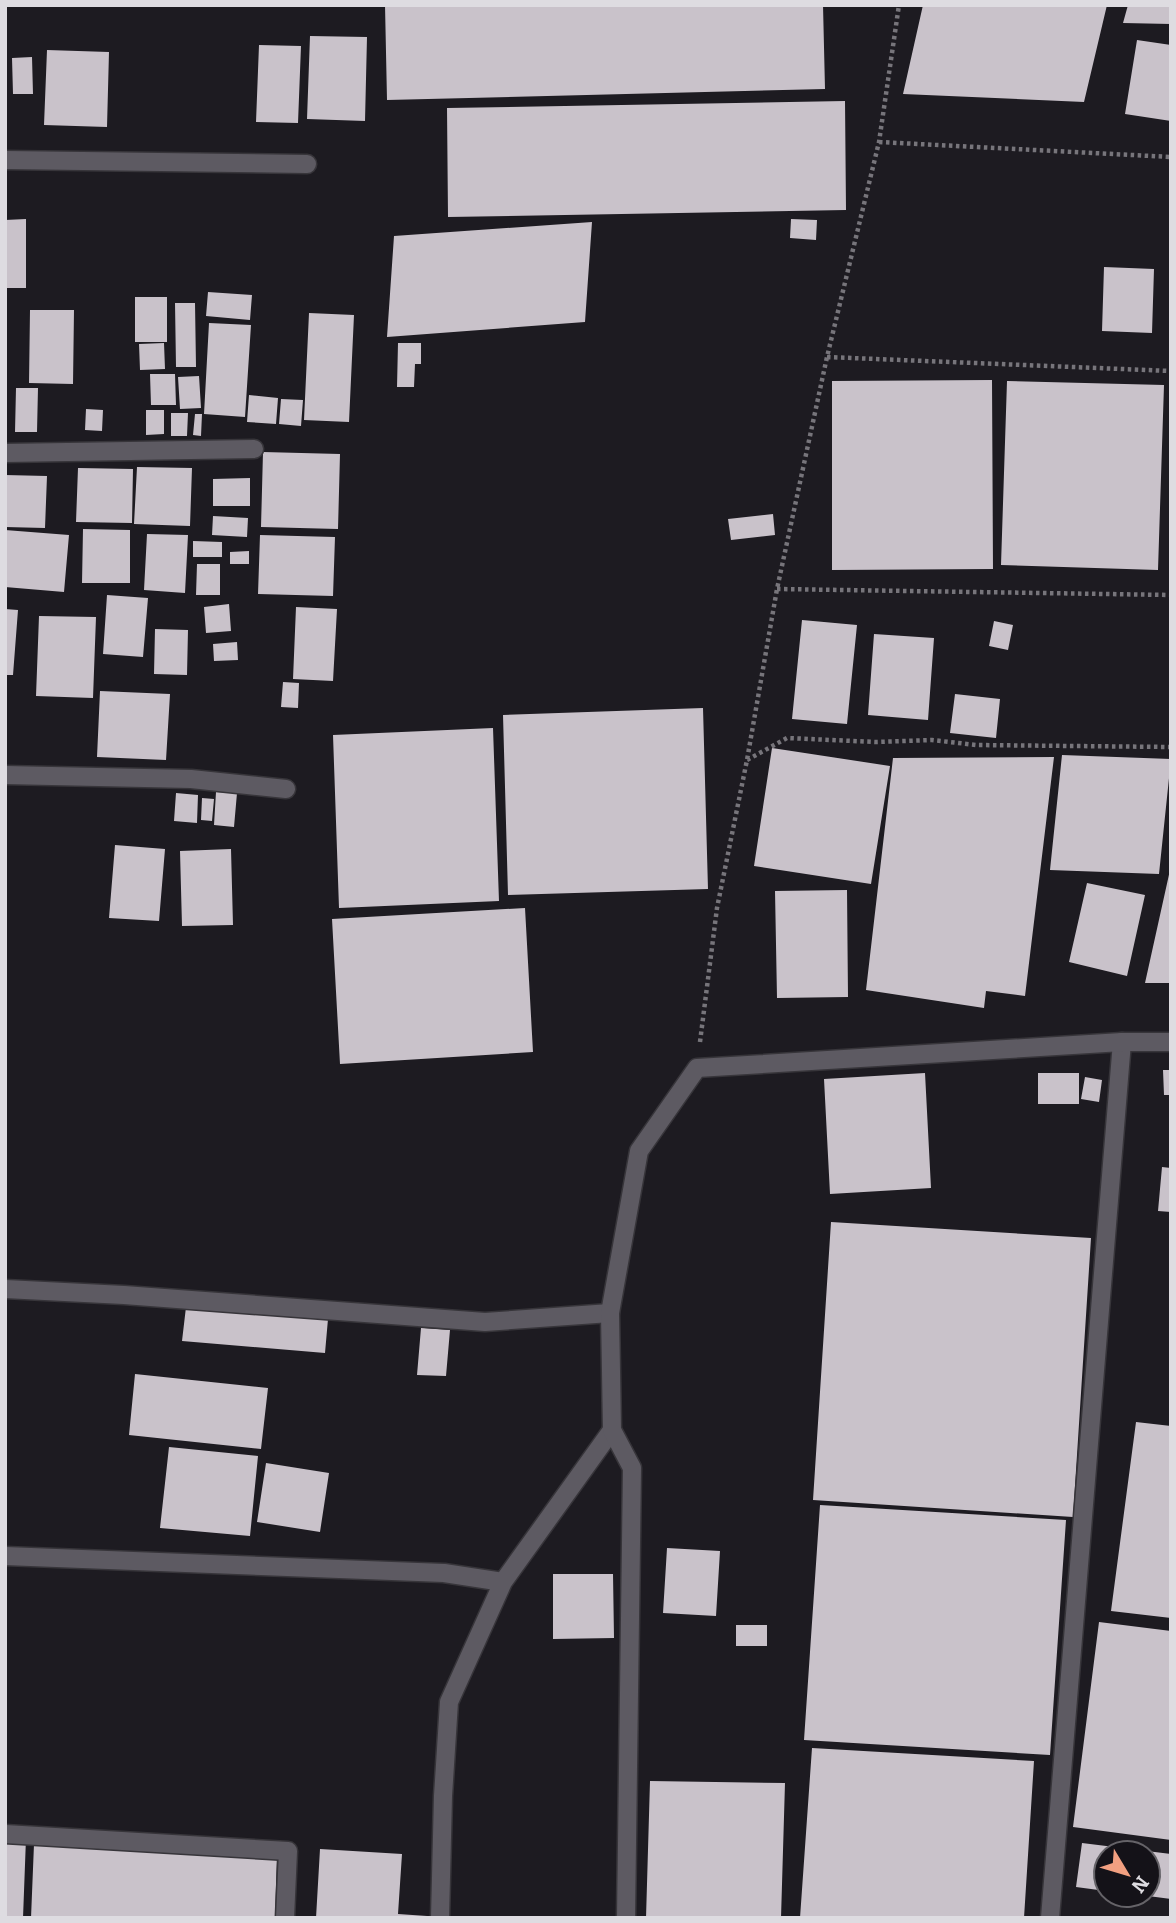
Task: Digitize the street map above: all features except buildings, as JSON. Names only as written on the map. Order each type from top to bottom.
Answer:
[{"type":"street","points":[[5,160],[307,164]]},
{"type":"street","points":[[5,453],[254,449]]},
{"type":"street","points":[[5,775],[191,779],[286,789]]},
{"type":"street","points":[[1051,1918],[1122,1042]]},
{"type":"street","points":[[626,1918],[632,1468],[612,1430],[610,1313],[639,1152],[697,1068],[1122,1042],[1171,1042]]},
{"type":"street","points":[[5,1289],[124,1295],[485,1322],[610,1313]]},
{"type":"street","points":[[440,1918],[449,1702],[503,1582],[612,1430]]},
{"type":"street","points":[[5,1556],[444,1573],[503,1582]]},
{"type":"street","points":[[5,1834],[288,1851],[285,1918]]},
{"type":"path","points":[[697,1068],[717,908],[747,760],[777,589],[827,357],[879,142],[899,5]]},
{"type":"path","points":[[879,142],[1171,157]]},
{"type":"path","points":[[827,357],[1171,371]]},
{"type":"path","points":[[777,589],[1171,594]]},
{"type":"path","points":[[747,760],[787,738],[932,740],[976,745],[1171,747]]}]
